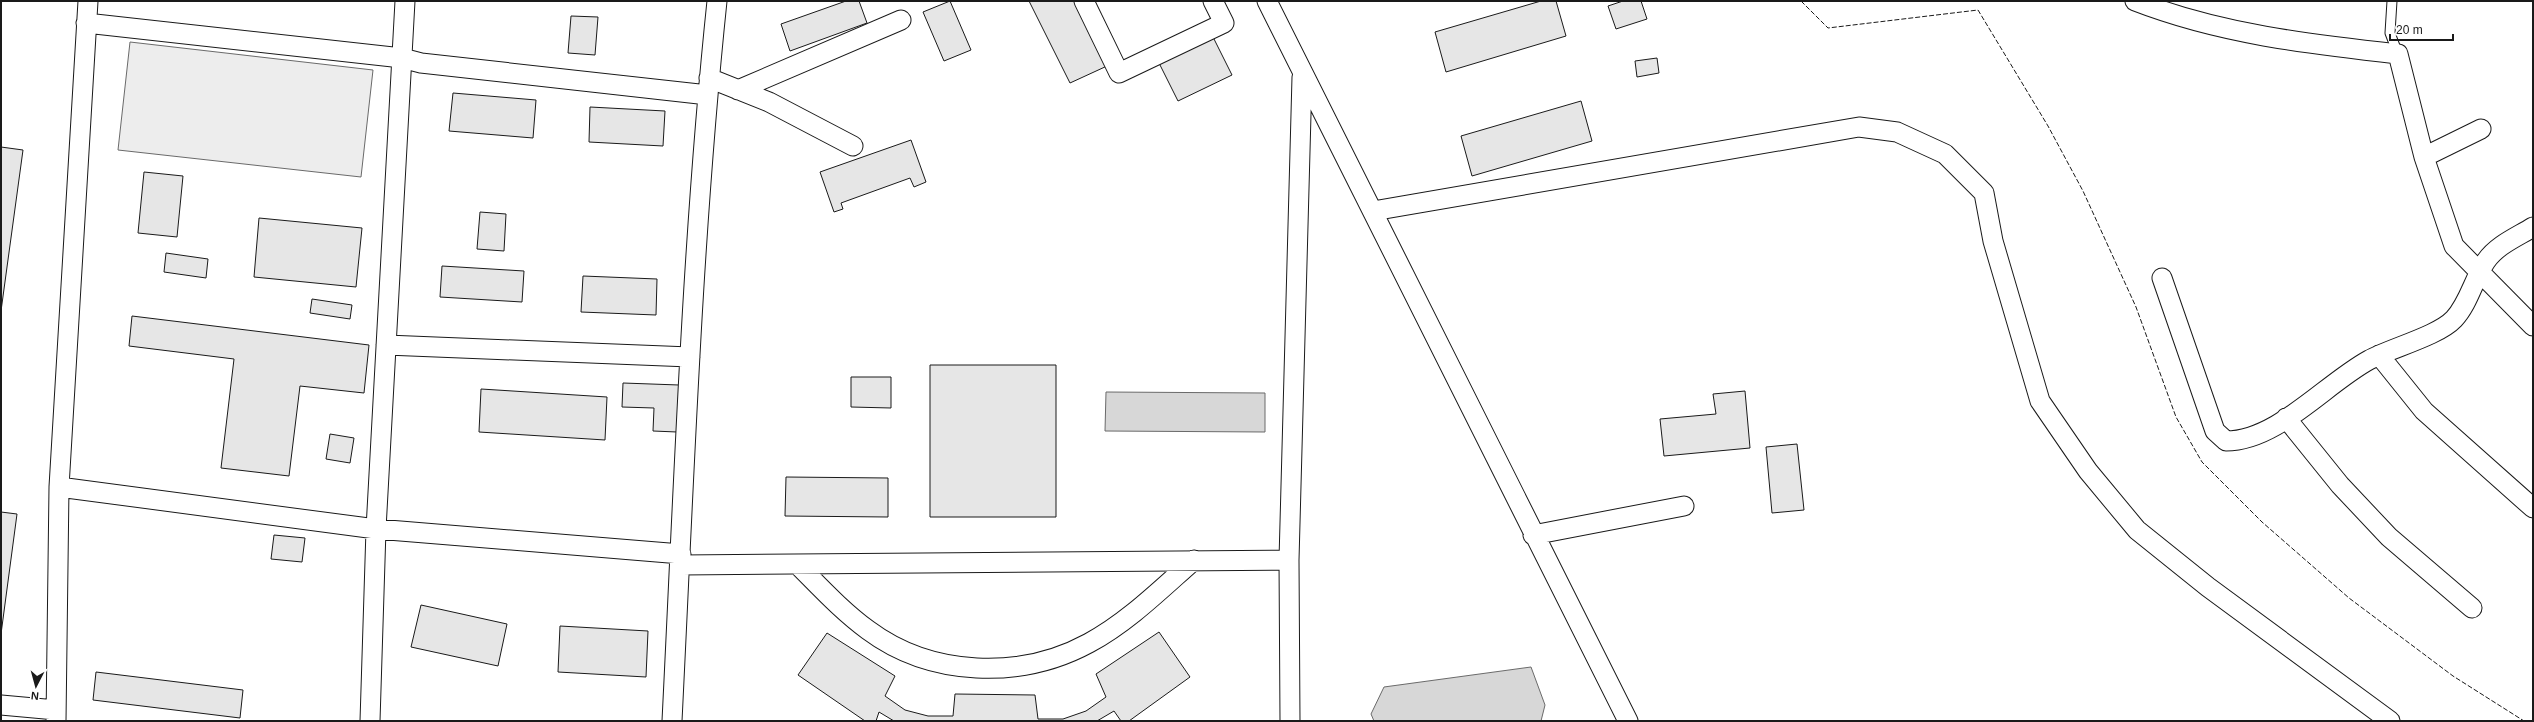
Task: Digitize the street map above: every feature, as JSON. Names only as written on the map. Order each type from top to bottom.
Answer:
[{"type":"street","points":[[1,706],[56,716],[59,487],[88,1]]},
{"type":"street","points":[[370,721],[376,529],[405,1]]},
{"type":"street","points":[[672,721],[690,357],[709,87],[717,1]]},
{"type":"street","points":[[1084,1],[1119,73],[1224,23],[1213,1]]},
{"type":"street","points":[[1267,1],[1302,74],[1373,211],[1533,535],[1628,721]]},
{"type":"street","points":[[2136,1],[2161,11],[2232,31],[2300,44],[2398,54],[2424,157],[2454,246],[2533,326]]},
{"type":"street","points":[[738,90],[901,20]]},
{"type":"street","points":[[86,23],[402,58],[421,63],[738,90],[769,102],[853,146]]},
{"type":"street","points":[[1290,721],[1289,560],[1302,74]]},
{"type":"street","points":[[1373,211],[1859,126],[1897,132],[1945,154],[1984,193],[1993,240],[2040,401],[2088,471],[2137,530],[2208,587],[2390,721]]},
{"type":"street","points":[[2424,157],[2481,129]]},
{"type":"street","points":[[2162,278],[2215,431],[2226,441],[2239,441],[2258,435],[2286,418],[2338,378],[2379,355],[2439,329],[2454,319],[2487,259],[2500,247],[2533,227]]},
{"type":"street","points":[[386,344],[690,357]]},
{"type":"street","points":[[2379,355],[2424,411],[2533,508]]},
{"type":"street","points":[[2286,418],[2340,484],[2389,537],[2472,608]]},
{"type":"street","points":[[59,487],[376,529],[681,560],[797,564],[1289,560]]},
{"type":"street","points":[[1533,535],[1684,506]]},
{"type":"street","points":[[797,564],[834,602],[868,630],[886,642],[922,657],[946,663],[998,670],[1022,667],[1045,661],[1089,643],[1140,608],[1194,560]]},
{"type":"lane","points":[[2392,1],[2390,33],[2398,54]]},
{"type":"shaded area","points":[[130,42],[373,70],[361,177],[118,150]]},
{"type":"shaded area","points":[[1106,392],[1265,393],[1265,432],[1105,431]]},
{"type":"shaded area","points":[[1531,667],[1545,705],[1541,721],[1374,721],[1371,714],[1384,687]]},
{"type":"building","points":[[846,1],[859,1],[867,23],[790,51],[781,24]]},
{"type":"building","points":[[950,1],[971,50],[944,61],[923,12]]},
{"type":"building","points":[[1029,1],[1074,1],[1107,66],[1070,83]]},
{"type":"building","points":[[1541,1],[1556,1],[1566,36],[1446,72],[1435,32]]},
{"type":"building","points":[[1623,1],[1641,1],[1647,19],[1616,29],[1608,6]]},
{"type":"building","points":[[571,16],[598,17],[595,55],[568,53]]},
{"type":"building","points":[[1213,37],[1232,75],[1178,101],[1159,63]]},
{"type":"building","points":[[1657,58],[1659,73],[1637,77],[1635,61]]},
{"type":"building","points":[[453,93],[536,100],[533,138],[449,131]]},
{"type":"building","points":[[1581,101],[1592,141],[1472,176],[1461,136]]},
{"type":"building","points":[[590,107],[665,111],[663,146],[589,142]]},
{"type":"building","points":[[911,140],[926,182],[914,187],[910,178],[841,203],[843,209],[834,212],[820,172]]},
{"type":"building","points":[[1,147],[23,150],[1,311]]},
{"type":"building","points":[[144,172],[183,176],[177,237],[138,233]]},
{"type":"building","points":[[480,212],[506,214],[504,251],[477,249]]},
{"type":"building","points":[[259,218],[362,228],[356,287],[254,277]]},
{"type":"building","points":[[166,253],[208,259],[206,278],[164,272]]},
{"type":"building","points":[[442,266],[524,271],[522,302],[440,297]]},
{"type":"building","points":[[583,276],[657,279],[656,315],[581,312]]},
{"type":"building","points":[[312,299],[352,305],[350,319],[310,313]]},
{"type":"building","points":[[132,316],[369,345],[364,393],[300,386],[289,476],[221,468],[234,359],[129,346]]},
{"type":"building","points":[[930,365],[1056,365],[1056,517],[930,517]]},
{"type":"building","points":[[851,377],[891,377],[891,408],[851,407]]},
{"type":"building","points":[[623,383],[679,385],[677,432],[653,431],[654,408],[622,407]]},
{"type":"building","points":[[481,389],[607,397],[605,440],[479,432]]},
{"type":"building","points":[[1745,391],[1750,448],[1664,456],[1660,419],[1716,414],[1713,394]]},
{"type":"building","points":[[330,434],[354,438],[350,463],[326,459]]},
{"type":"building","points":[[1797,444],[1804,510],[1772,513],[1766,447]]},
{"type":"building","points":[[786,477],[888,478],[888,517],[785,516]]},
{"type":"building","points":[[1,512],[17,514],[1,634]]},
{"type":"building","points":[[274,535],[305,538],[302,562],[271,559]]},
{"type":"building","points":[[421,605],[507,624],[498,666],[411,647]]},
{"type":"building","points":[[560,626],[648,631],[646,677],[558,672]]},
{"type":"building","points":[[1159,632],[1190,677],[1129,721],[1121,721],[1114,711],[1097,721],[894,721],[879,712],[876,721],[865,721],[798,675],[827,633],[895,676],[885,696],[905,710],[928,716],[953,716],[955,694],[1035,695],[1038,719],[1063,719],[1086,711],[1106,697],[1096,674]]},
{"type":"building","points":[[96,672],[243,690],[240,718],[93,700]]},
{"type":"fence","points":[[1801,1],[1828,28],[1978,10],[2048,126],[2083,191],[2136,307],[2176,417],[2202,462],[2262,522],[2349,598],[2453,676],[2524,721]]}]
